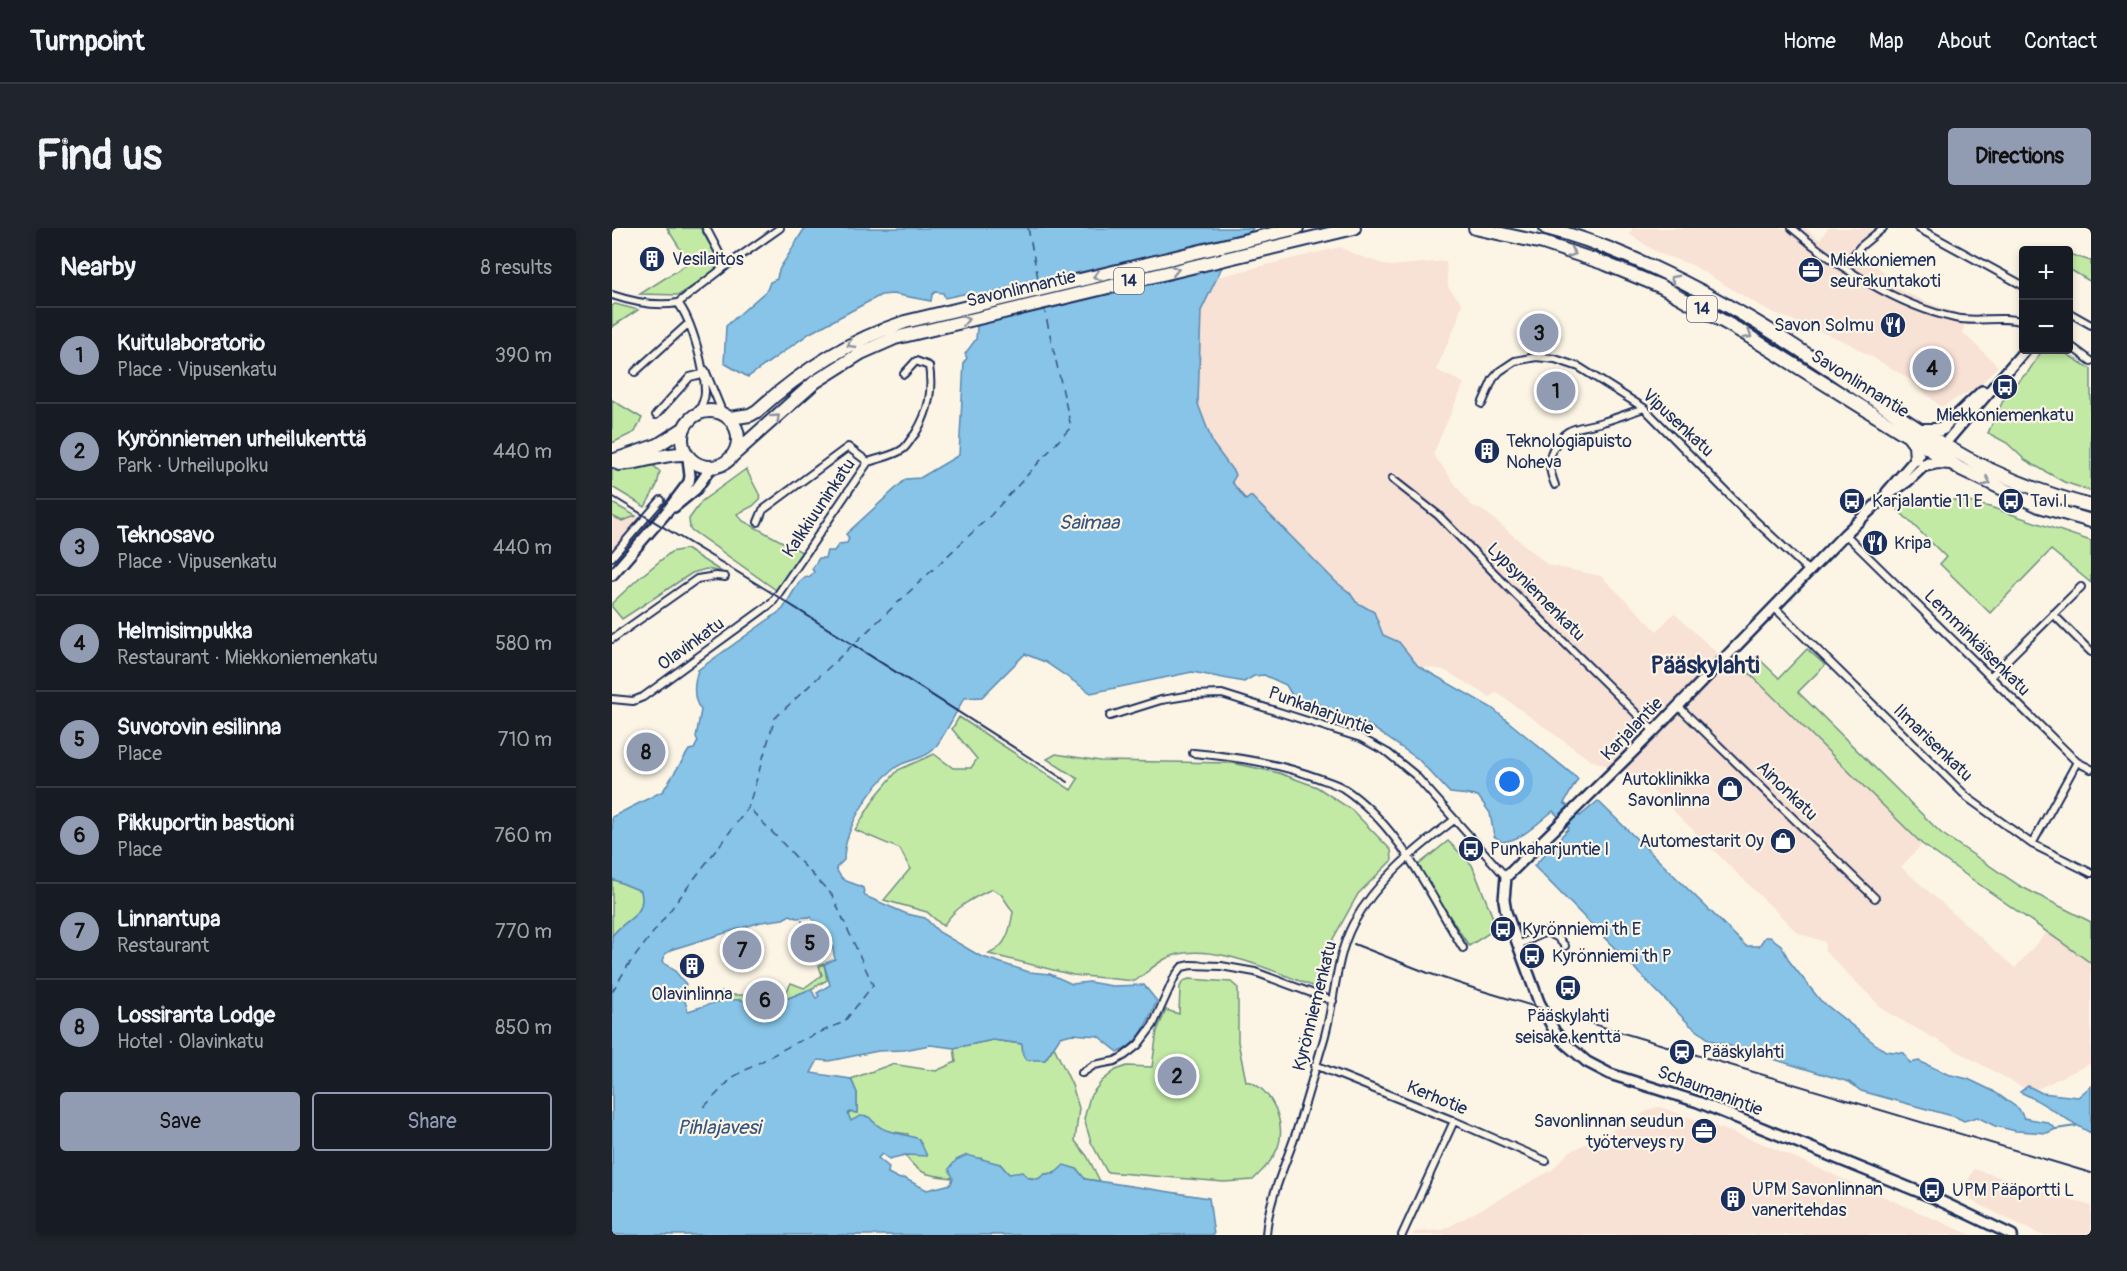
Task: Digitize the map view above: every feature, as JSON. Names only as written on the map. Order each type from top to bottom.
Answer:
[{"type":"highway","name":"Savonlinnantie","points":[[732,456],[822,377],[907,328],[1297,228]]},
{"type":"highway","name":"Savonlinnantie","points":[[727,416],[750,415],[844,347],[875,332],[907,328],[1352,228]]},
{"type":"highway","name":"Savonlinnantie","points":[[1475,228],[1543,243],[1606,264],[1662,287],[1742,332],[1909,436],[2021,483],[2091,506]]},
{"type":"highway","name":"Savonlinnantie","points":[[1546,228],[1612,250],[1665,274],[1750,318],[1921,430],[1951,463],[2038,506],[2091,521]]},
{"type":"highway","name":"14","points":[[697,414],[709,411],[727,416]]},
{"type":"highway","points":[[612,462],[658,445],[683,429],[697,414]]},
{"type":"highway","points":[[727,416],[737,434],[732,456]]},
{"type":"highway","points":[[1921,430],[1943,428]]},
{"type":"highway","points":[[683,429],[682,440],[686,456]]},
{"type":"highway","points":[[1909,436],[1920,462],[1951,463]]},
{"type":"highway","points":[[612,462],[629,464],[670,454],[686,456],[699,465],[712,466]]},
{"type":"highway","name":"14","points":[[712,466],[725,462],[732,456]]},
{"type":"street","points":[[706,228],[726,266]]},
{"type":"street","points":[[612,295],[626,300],[661,305],[678,303],[780,228]]},
{"type":"street","points":[[1792,228],[1844,267],[1883,291],[1941,314],[1967,320],[2019,321]]},
{"type":"street","points":[[1844,267],[1860,247],[1883,228]]},
{"type":"street","points":[[1918,228],[2019,283]]},
{"type":"street","points":[[678,303],[685,311],[716,400],[727,416]]},
{"type":"street","points":[[2073,315],[2091,325]]},
{"type":"street","points":[[635,372],[688,323]]},
{"type":"street","points":[[2073,348],[2091,361]]},
{"type":"street","points":[[1935,446],[1995,385],[2022,354]]},
{"type":"street","name":"Vipusenkatu","points":[[1482,404],[1493,379],[1500,371],[1515,362],[1536,357],[1555,359],[1579,368],[1644,408],[1746,512],[1809,571]]},
{"type":"street","name":"Kalkkiuuninkatu","points":[[780,594],[868,462],[895,454],[905,448],[918,429],[927,411],[931,389],[929,366],[916,361],[904,374]]},
{"type":"street","points":[[697,414],[704,398],[704,370]]},
{"type":"street","points":[[656,415],[690,377],[704,370]]},
{"type":"street","points":[[1935,446],[1943,428],[1983,391],[1995,385]]},
{"type":"street","points":[[1555,485],[1549,466],[1549,457],[1560,436],[1575,429],[1608,421],[1644,408]]},
{"type":"street","name":"Karjalantie","points":[[1506,878],[1882,499],[1899,477],[1920,462],[1935,446]]},
{"type":"street","points":[[758,522],[763,510],[848,447],[868,462]]},
{"type":"street","points":[[612,575],[665,514],[689,482],[686,456]]},
{"type":"street","points":[[665,514],[689,496],[712,466]]},
{"type":"street","name":"Lypsyniemenkatu","points":[[1392,479],[1438,515],[1654,731]]},
{"type":"street","points":[[612,557],[661,500]]},
{"type":"street","name":"Lemminkäisenkatu","points":[[1845,534],[2077,762],[2091,769]]},
{"type":"street","points":[[612,639],[697,579],[725,577]]},
{"type":"street","points":[[1990,677],[2081,587]]},
{"type":"street","name":"Olavinkatu","points":[[612,699],[633,701],[643,697],[768,606],[780,594]]},
{"type":"street","name":"Ilmarisenkatu","points":[[1774,607],[1968,798],[2032,844],[2091,873]]},
{"type":"street","points":[[2054,614],[2091,652]]},
{"type":"street","name":"Punkaharjuntie","points":[[1110,716],[1161,700],[1192,694],[1222,694],[1361,738],[1388,753],[1415,775],[1506,878]]},
{"type":"street","name":"Ainonkatu","points":[[1678,706],[1875,898]]},
{"type":"street","points":[[1193,753],[1235,757],[1296,770],[1342,787],[1377,816],[1408,858],[1463,948]]},
{"type":"street","points":[[2032,844],[2077,762]]},
{"type":"street","name":"Kyrönniemenkatu","points":[[1266,1235],[1271,1206],[1301,1120],[1324,1037],[1342,955],[1352,925],[1384,881],[1454,820]]},
{"type":"street","name":"Schaumanintie","points":[[1506,878],[1504,900],[1506,912],[1546,1017],[1566,1044],[1587,1062],[1610,1074],[1698,1102],[1898,1183],[2012,1235]]},
{"type":"street","points":[[1518,945],[1546,932],[1557,937],[1565,946]]},
{"type":"street","points":[[1082,1073],[1094,1065],[1115,1061],[1138,1045],[1153,1025],[1175,976],[1182,967],[1191,964],[1255,972],[1333,1000]]},
{"type":"street","name":"Kerhotie","points":[[1315,1065],[1454,1120],[1546,1161]]},
{"type":"street","points":[[1402,1235],[1454,1120]]},
{"type":"shaded area","points":[[1633,228],[1805,228],[1820,240],[1828,228],[1879,228],[1863,254],[1893,280],[1891,286],[1960,314],[1964,328],[1962,332],[1998,366],[1979,386],[1941,407],[1908,378],[1846,342],[1765,309],[1692,265],[1658,253],[1629,234]]},
{"type":"shaded area","points":[[1340,247],[1389,266],[1446,261],[1448,287],[1462,303],[1457,322],[1436,370],[1464,383],[1433,454],[1470,504],[1488,514],[1548,565],[1601,576],[1657,631],[1674,613],[1718,654],[1744,668],[1922,844],[1901,867],[2015,968],[2047,932],[2091,963],[2091,1063],[2031,1092],[1885,1011],[1825,951],[1825,942],[1798,933],[1638,776],[1590,760],[1496,692],[1490,697],[1444,670],[1418,666],[1399,642],[1383,635],[1374,612],[1356,602],[1350,593],[1335,581],[1251,496],[1246,500],[1232,482],[1236,475],[1213,444],[1198,404],[1201,311],[1217,277]]},
{"type":"shaded area","points":[[612,503],[643,520],[612,557]]},
{"type":"shaded area","points":[[1660,1107],[1759,1142],[1971,1235],[1412,1235],[1415,1232],[1443,1230],[1552,1170],[1569,1152],[1653,1108]]},
{"type":"shaded area","points":[[1974,1169],[2091,1206],[2091,1235],[2041,1235],[1960,1195]]},
{"type":"green space","points":[[667,228],[700,228],[721,263],[717,271],[679,295],[640,294],[689,263]]},
{"type":"green space","points":[[2073,255],[2091,261],[2091,282],[2073,271]]},
{"type":"green space","points":[[615,304],[638,310],[612,327],[612,306]]},
{"type":"green space","points":[[2040,354],[2067,354],[2091,369],[2091,491],[2064,482],[2025,460],[2007,443],[1988,433],[2008,390],[2028,372]]},
{"type":"green space","points":[[612,400],[642,418],[635,432],[612,443]]},
{"type":"green space","points":[[651,463],[660,472],[657,485],[645,507],[612,487],[612,468]]},
{"type":"green space","points":[[746,469],[761,498],[753,506],[737,514],[743,521],[802,552],[776,590],[690,529],[689,519],[702,501]]},
{"type":"green space","points":[[1919,500],[1960,500],[1990,507],[2091,541],[2091,583],[2051,550],[1990,613],[1940,564],[1946,557],[1898,510]]},
{"type":"green space","points":[[612,503],[636,516],[622,521],[612,516]]},
{"type":"green space","points":[[686,549],[722,572],[706,569],[692,573],[622,619],[612,607],[612,603],[671,552]]},
{"type":"green space","points":[[1807,649],[1825,665],[1798,692],[1941,833],[2020,886],[2091,922],[2091,963],[1922,844],[1744,668],[1756,656],[1779,678]]},
{"type":"green space","points":[[959,717],[1071,790],[1078,779],[1047,759],[1056,754],[1100,761],[1233,763],[1279,773],[1317,787],[1352,810],[1391,850],[1392,860],[1358,894],[1333,939],[1320,989],[1242,960],[1200,952],[1182,953],[1165,959],[1135,981],[1073,975],[989,954],[1004,942],[1012,919],[1013,912],[1001,894],[992,889],[978,896],[959,908],[943,926],[927,912],[884,900],[910,869],[900,849],[855,830],[876,796],[898,770],[934,754],[953,768],[971,768],[977,759],[952,729]]},
{"type":"green space","points":[[1448,841],[1472,865],[1497,928],[1469,946],[1417,866]]},
{"type":"green space","points":[[612,879],[641,891],[642,900],[638,912],[612,936]]},
{"type":"green space","points":[[824,964],[827,980],[776,1003],[781,994],[786,993],[791,983],[804,988],[822,975],[819,966]]},
{"type":"green space","points":[[1189,979],[1231,982],[1238,988],[1238,1042],[1246,1081],[1255,1084],[1269,1098],[1275,1107],[1280,1128],[1276,1152],[1253,1180],[1224,1182],[1107,1172],[1091,1142],[1084,1119],[1090,1096],[1102,1081],[1116,1070],[1127,1066],[1152,1067],[1157,1031],[1166,1010],[1179,1014],[1180,987],[1183,981]]},
{"type":"green space","points":[[721,991],[729,995],[746,995],[751,1002],[733,1000],[713,1003]]},
{"type":"green space","points":[[993,1040],[1022,1044],[1023,1055],[1045,1060],[1054,1047],[1072,1085],[1079,1108],[1075,1141],[1087,1156],[1100,1181],[1084,1179],[1077,1169],[1045,1174],[1038,1179],[1009,1174],[1000,1164],[987,1162],[981,1158],[953,1178],[931,1175],[920,1171],[905,1155],[908,1134],[851,1122],[848,1115],[850,1112],[857,1113],[857,1093],[851,1079],[892,1064],[936,1071],[956,1062],[954,1048]]},
{"type":"water","name":"Saimaa","points":[[805,228],[1253,228],[1223,265],[1201,311],[1198,404],[1213,444],[1236,475],[1232,482],[1246,500],[1251,496],[1335,581],[1350,593],[1356,602],[1374,612],[1383,635],[1399,642],[1418,666],[1492,708],[1578,779],[1564,803],[1580,816],[1598,801],[1746,946],[1759,946],[1765,937],[1770,937],[1781,945],[1790,962],[1820,1000],[1879,1047],[1886,1051],[1904,1053],[1910,1063],[1919,1061],[1947,1074],[1968,1079],[1993,1091],[2019,1109],[2024,1118],[2047,1122],[2056,1129],[2047,1133],[2016,1131],[1995,1126],[1977,1117],[1964,1121],[1861,1091],[1849,1082],[1710,1040],[1690,1025],[1534,866],[1569,828],[1553,811],[1517,838],[1502,842],[1494,836],[1490,813],[1478,796],[1450,793],[1418,759],[1370,726],[1328,708],[1293,697],[1286,685],[1264,675],[1254,676],[1244,682],[1192,672],[1091,693],[1045,662],[1025,654],[982,697],[964,698],[933,750],[924,756],[899,765],[876,786],[854,822],[848,835],[844,860],[836,868],[844,880],[863,888],[865,896],[907,914],[925,918],[939,932],[980,956],[1029,972],[1050,974],[1072,984],[1089,982],[1112,986],[1144,985],[1157,1001],[1147,1024],[1132,1044],[1118,1052],[1098,1036],[1072,1034],[1060,1037],[1045,1060],[1027,1060],[1023,1055],[1022,1044],[993,1040],[954,1048],[930,1045],[904,1050],[878,1051],[829,1061],[818,1060],[811,1073],[851,1079],[857,1093],[857,1113],[848,1114],[851,1121],[860,1116],[869,1117],[886,1130],[919,1139],[927,1156],[905,1155],[889,1159],[882,1154],[878,1158],[889,1167],[888,1173],[900,1179],[904,1178],[927,1190],[951,1184],[953,1178],[949,1169],[956,1160],[967,1155],[1000,1164],[1009,1174],[1022,1172],[1029,1178],[1038,1179],[1045,1174],[1054,1174],[1064,1165],[1077,1169],[1085,1179],[1209,1198],[1214,1235],[612,1235],[612,936],[638,912],[642,900],[641,891],[612,879],[612,817],[663,791],[689,750],[694,749],[698,741],[696,737],[701,710],[696,701],[695,691],[698,670],[783,609],[799,582],[814,572],[812,569],[819,558],[825,558],[827,551],[834,551],[839,544],[847,543],[849,538],[846,534],[906,479],[920,478],[959,455],[964,362],[967,358],[965,354],[976,339],[977,327],[968,293],[945,298],[943,293],[935,292],[931,301],[893,294],[881,295],[810,333],[748,377],[724,363],[726,326],[767,290],[770,282],[777,279],[780,267]],"holes":[[[790,915],[797,918],[811,917],[825,945],[832,945],[835,959],[824,964],[830,985],[817,993],[819,996],[816,998],[811,989],[776,1003],[767,1016],[753,1004],[738,1000],[729,1000],[688,1011],[682,992],[686,984],[674,970],[662,962],[665,954],[673,949],[761,922],[783,919]]]},
{"type":"water","points":[[2028,1086],[2042,1093],[2078,1097],[2091,1086],[2091,1133],[2020,1092]]},
{"type":"waterway","points":[[802,921],[806,937],[823,959]]},
{"type":"waterway","points":[[2056,1129],[2076,1126]]},
{"type":"ferry route","points":[[1028,228],[1039,283]]},
{"type":"ferry route","points":[[612,992],[627,967],[748,808],[775,718],[991,515],[1071,427],[1044,308]]},
{"type":"ferry route","points":[[704,1107],[733,1077],[795,1043],[844,1022],[873,985],[832,895],[749,808]]},
{"type":"railway","points":[[612,496],[772,593],[1068,782]]},
{"type":"railway","points":[[1354,944],[1476,989],[2091,1173]]},
{"type":"place","name":"Vesilaitos","points":[[652,259]]},
{"type":"place","name":"Miekkoniemen seurakuntakoti","points":[[1811,270]]},
{"type":"place","name":"Savon Solmu","points":[[1893,325]]},
{"type":"place","name":"Teknosavo","points":[[1539,333]]},
{"type":"place","name":"Helmisimpukka","points":[[1932,368]]},
{"type":"place","name":"Miekkoniemenkatu","points":[[2005,387]]},
{"type":"place","name":"Kuitulaboratorio","points":[[1556,391]]},
{"type":"place","name":"Teknologiapuisto Noheva","points":[[1487,451]]},
{"type":"place","name":"Karjalantie 11 E","points":[[1852,501]]},
{"type":"place","name":"Tavi I","points":[[2011,501]]},
{"type":"place","name":"Kripa","points":[[1875,543]]},
{"type":"place","name":"Lossiranta Lodge","points":[[646,752]]},
{"type":"place","name":"Autoklinikka Savonlinna","points":[[1730,789]]},
{"type":"place","name":"Automestarit Oy","points":[[1783,841]]},
{"type":"place","name":"Punkaharjuntie I","points":[[1471,849]]},
{"type":"place","name":"Kyrönniemi th E","points":[[1503,929]]},
{"type":"place","name":"Suvorovin esilinna","points":[[810,943]]},
{"type":"place","name":"Linnantupa","points":[[742,950]]},
{"type":"place","name":"Kyrönniemi th P","points":[[1532,956]]},
{"type":"place","name":"Olavinlinna","points":[[692,966]]},
{"type":"place","name":"Pääskylahti seisake kenttä","points":[[1568,988]]},
{"type":"place","name":"Pikkuportin bastioni","points":[[765,1000]]},
{"type":"place","name":"Pääskylahti","points":[[1682,1052]]},
{"type":"place","name":"Kyrönniemen urheilukenttä","points":[[1177,1076]]},
{"type":"place","name":"Savonlinnan seudun työterveys ry","points":[[1704,1131]]},
{"type":"place","name":"UPM Pääportti L","points":[[1932,1190]]},
{"type":"place","name":"UPM Savonlinnan vaneritehdas","points":[[1733,1199]]},
{"type":"district","name":"Pääskylahti","points":[[1705,665]]},
{"type":"water label","name":"Pihlajavesi","points":[[719,1127]]}]
